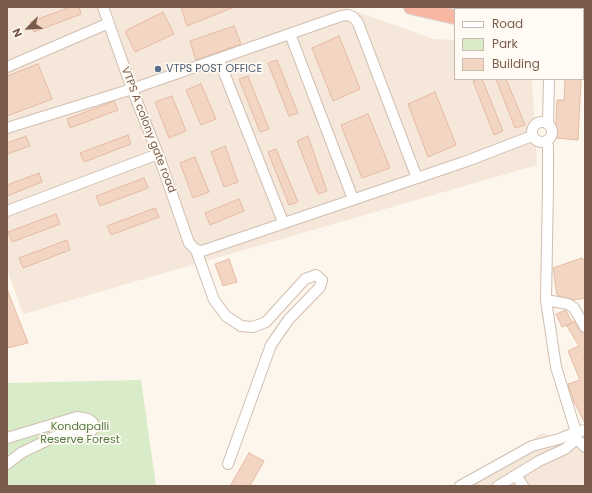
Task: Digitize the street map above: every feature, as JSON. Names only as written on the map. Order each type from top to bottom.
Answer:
[{"type":"highway","points":[[411,7],[454,17]]},
{"type":"highway","points":[[574,8],[585,7]]},
{"type":"street","name":"VTPS A colony gate road","points":[[103,7],[132,89],[158,154],[189,243],[196,250],[214,300],[226,316],[241,326],[253,327],[266,322],[305,279],[316,275],[322,280],[320,287],[289,319],[271,345],[228,464]]},
{"type":"street","points":[[7,128],[219,60],[341,16],[353,17],[363,35],[417,178]]},
{"type":"street","points":[[7,67],[109,23]]},
{"type":"street","points":[[290,34],[353,199]]},
{"type":"street","points":[[219,60],[283,222]]},
{"type":"street","points":[[532,136],[539,142],[546,141],[552,132],[548,123],[549,80]]},
{"type":"street","points":[[532,136],[534,124],[541,121],[548,123]]},
{"type":"street","points":[[196,250],[202,251],[283,222],[417,178],[532,136]]},
{"type":"street","points":[[546,141],[548,146],[546,300],[556,367],[585,447]]},
{"type":"street","points":[[7,211],[158,154]]},
{"type":"street","points":[[546,300],[568,304],[574,308],[585,327]]},
{"type":"street","points":[[7,438],[77,416],[88,419],[93,423],[93,429],[89,433],[82,435],[56,436],[22,453],[7,464]]},
{"type":"street","points":[[498,486],[565,449],[572,443],[579,433]]},
{"type":"street","points":[[460,486],[532,446],[579,433]]},
{"type":"street","points":[[516,475],[523,486]]},
{"type":"shaded area","points":[[7,7],[343,7],[434,39],[454,40],[454,80],[532,80],[537,165],[23,314],[7,269]]},
{"type":"shaded area","points":[[542,433],[585,445],[585,486],[469,486]]},
{"type":"green space","name":"Kondapalli Reserve Forest","points":[[141,380],[156,486],[7,486],[7,383]]},
{"type":"building","points":[[70,7],[79,7],[81,14],[34,32],[30,22]]},
{"type":"building","points":[[181,7],[232,7],[232,8],[187,26]]},
{"type":"building","points":[[163,12],[174,34],[135,52],[125,31]]},
{"type":"building","points":[[234,26],[241,44],[196,60],[190,41]]},
{"type":"building","points":[[339,36],[360,89],[333,101],[312,48]]},
{"type":"building","points":[[277,60],[298,113],[289,116],[268,63]]},
{"type":"building","points":[[38,64],[52,99],[7,116],[7,76]]},
{"type":"building","points":[[248,76],[269,129],[260,132],[239,79]]},
{"type":"building","points":[[482,80],[503,131],[494,135],[473,81]]},
{"type":"building","points":[[496,80],[506,80],[525,125],[515,128]]},
{"type":"building","points":[[565,80],[581,80],[578,140],[555,138],[557,100],[564,100]]},
{"type":"building","points":[[201,84],[216,119],[201,125],[186,90]]},
{"type":"building","points":[[435,92],[456,145],[428,157],[408,104]]},
{"type":"building","points":[[172,96],[186,131],[169,138],[155,102]]},
{"type":"building","points":[[114,101],[118,110],[70,128],[67,119]]},
{"type":"building","points":[[368,114],[390,168],[362,178],[341,125]]},
{"type":"building","points":[[128,135],[131,144],[84,162],[80,153]]},
{"type":"building","points":[[26,136],[30,146],[7,154],[7,143]]},
{"type":"building","points":[[308,136],[327,191],[318,194],[297,141]]},
{"type":"building","points":[[225,146],[238,182],[224,187],[211,152]]},
{"type":"building","points":[[276,149],[298,202],[289,205],[268,152]]},
{"type":"building","points":[[195,157],[209,192],[193,198],[180,163]]},
{"type":"building","points":[[39,173],[42,182],[7,196],[7,185]]},
{"type":"building","points":[[144,178],[148,188],[100,206],[96,196]]},
{"type":"building","points":[[239,199],[244,211],[210,225],[205,213]]},
{"type":"building","points":[[155,208],[159,217],[111,235],[107,226]]},
{"type":"building","points":[[56,214],[60,224],[12,242],[8,232]]},
{"type":"building","points":[[67,240],[70,250],[23,268],[19,258]]},
{"type":"building","points":[[582,258],[583,260],[585,259],[585,298],[573,300],[557,295],[553,268]]},
{"type":"building","points":[[229,259],[237,282],[223,286],[215,264]]},
{"type":"building","points":[[7,289],[28,343],[7,348]]},
{"type":"building","points":[[566,310],[572,323],[562,327],[556,314]]},
{"type":"building","points":[[574,321],[580,331],[585,333],[585,358],[583,359],[585,363],[585,423],[574,402],[568,384],[580,380],[568,351],[579,346],[567,326]]},
{"type":"building","points":[[249,453],[264,461],[250,486],[230,486]]},
{"type":"place","name":"VTPS POST OFFICE","points":[[158,69]]}]
